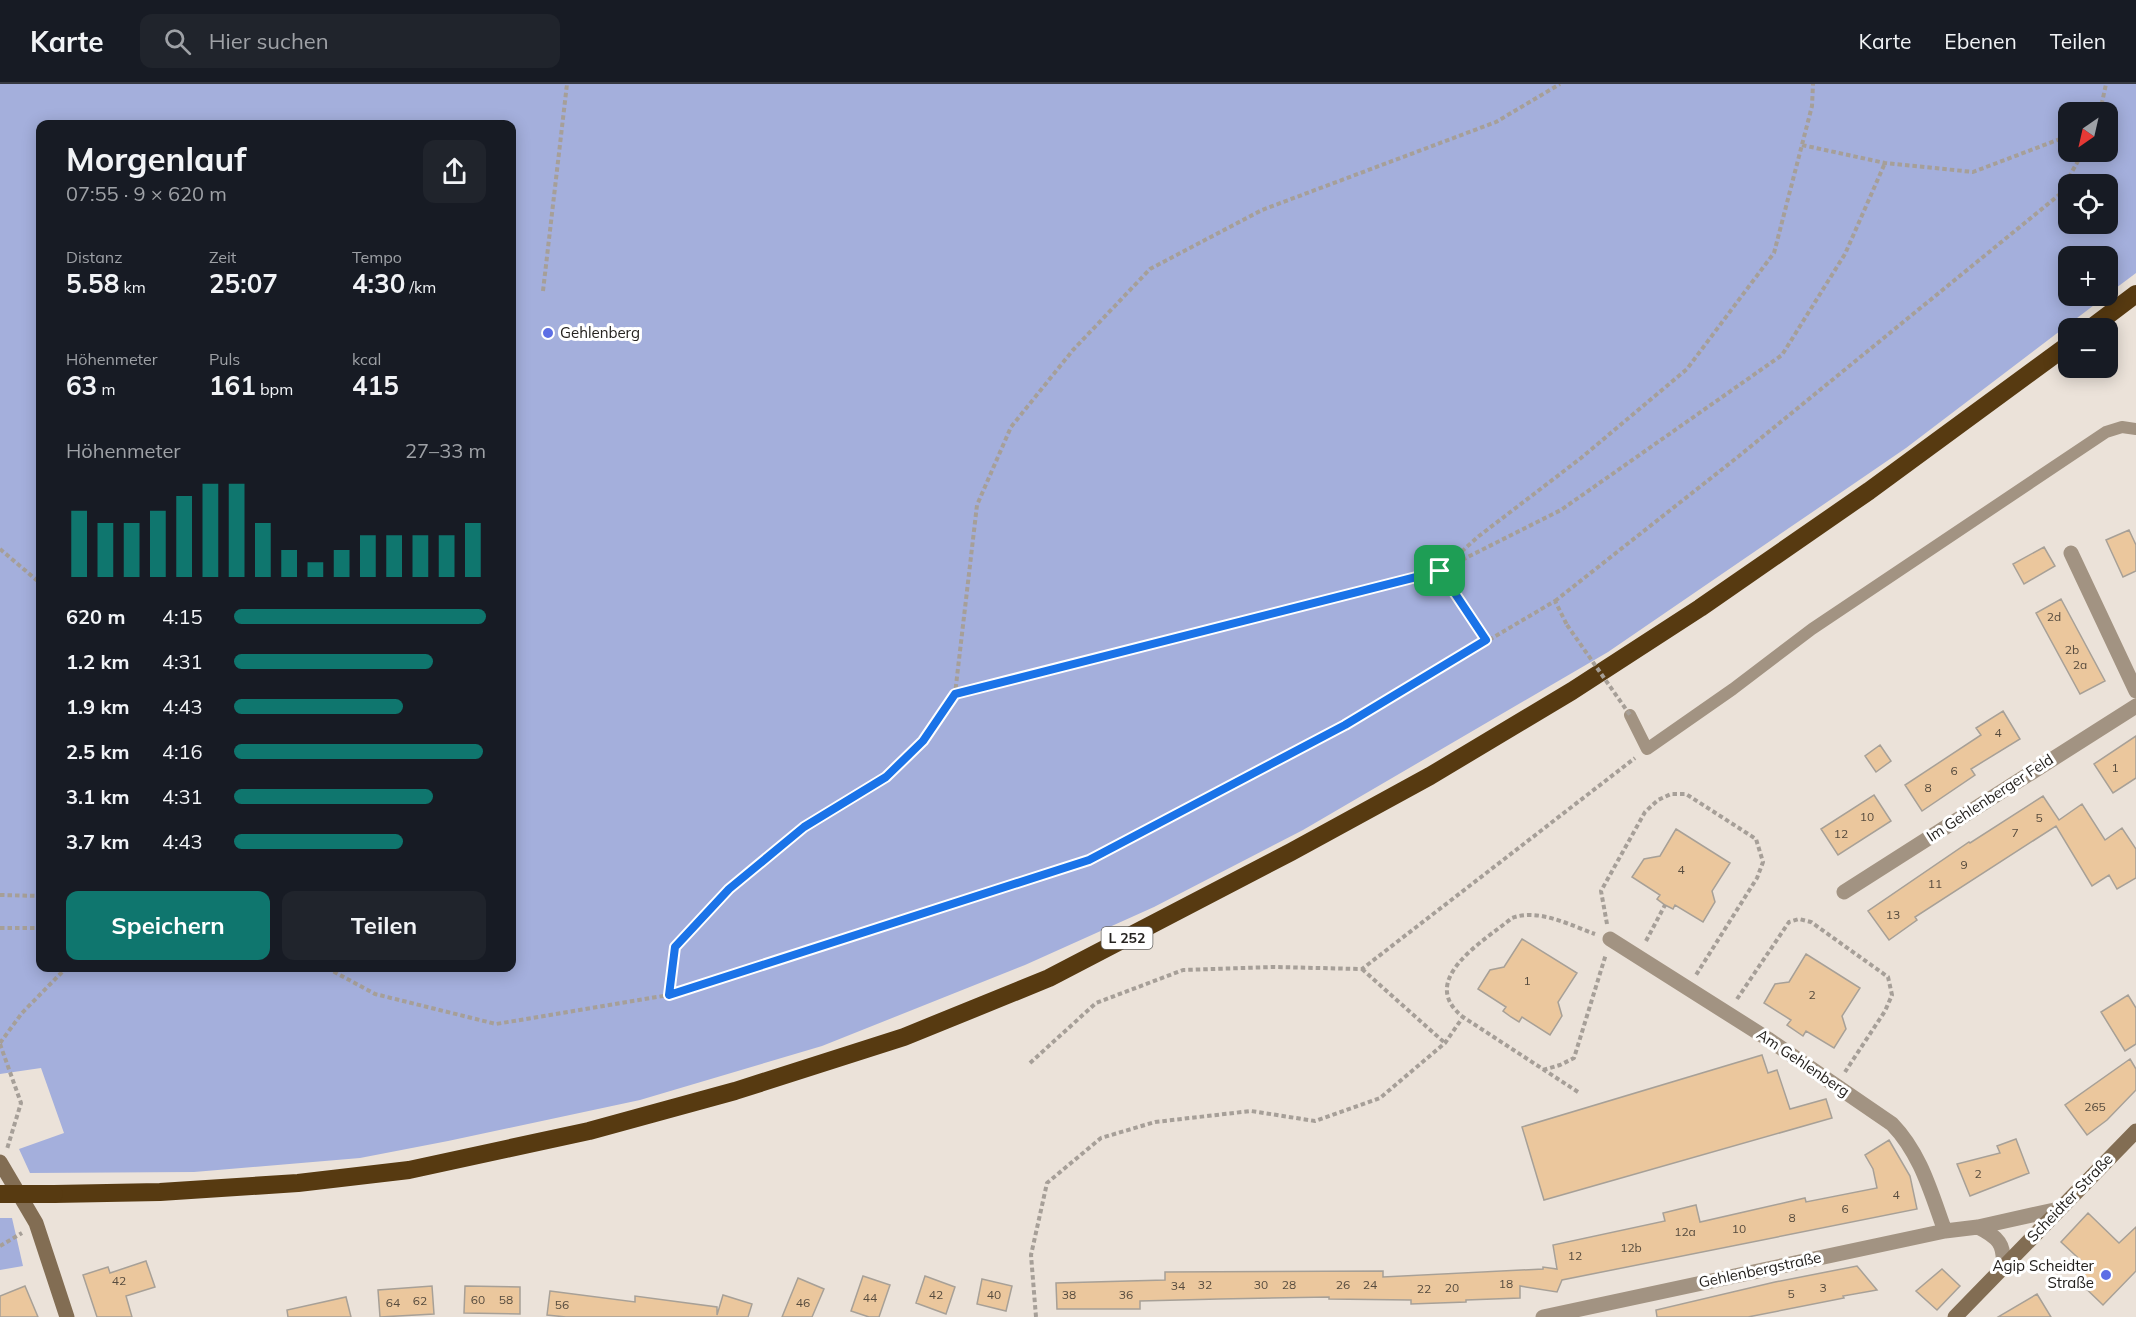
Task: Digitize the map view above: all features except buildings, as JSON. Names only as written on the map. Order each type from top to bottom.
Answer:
[{"type":"highway","points":[[2104,318],[2136,294]]},
{"type":"highway","name":"L 252","points":[[0,1194],[160,1192],[298,1183],[409,1170],[588,1131],[735,1091],[904,1037],[1049,978],[1311,842],[1430,776],[1572,691],[1700,608],[1869,491],[2058,352]]},
{"type":"street","points":[[2070,553],[2136,691]]},
{"type":"street","name":"Im Gehlenberger Feld","points":[[1844,892],[2136,706]]},
{"type":"street","name":"Am Gehlenberg","points":[[1610,939],[1727,1013],[1892,1124],[1906,1139],[1925,1174],[1945,1231]]},
{"type":"street","name":"Scheidter Straße","points":[[1954,1317],[2136,1131]]},
{"type":"street","points":[[1,1163],[36,1222],[67,1317]]},
{"type":"street","name":"Gehlenbergstraße","points":[[1543,1317],[2058,1209]]},
{"type":"street","points":[[1978,1227],[1999,1241],[2004,1253],[2003,1268]]},
{"type":"lane","points":[[1630,715],[1647,749],[1733,689],[1812,629],[2106,432],[2122,427],[2136,429]]},
{"type":"path","points":[[543,291],[567,84]]},
{"type":"path","points":[[669,995],[675,947],[729,889],[804,827],[886,777],[923,741],[955,694],[977,505],[1011,427],[1073,350],[1150,269],[1262,210],[1496,122],[1560,84]]},
{"type":"path","points":[[1440,571],[1479,536],[1581,459],[1687,369],[1774,253],[1812,106],[1813,84]]},
{"type":"path","points":[[2102,102],[2106,84]]},
{"type":"path","points":[[1802,145],[1885,163],[1974,172],[2058,140]]},
{"type":"path","points":[[334,972],[375,994],[496,1024],[669,995],[1089,860],[1345,725],[1555,601],[1748,448],[2059,195],[2077,162]]},
{"type":"path","points":[[955,694],[1440,571],[1561,510],[1782,355],[1845,254],[1885,163]]},
{"type":"path","points":[[0,549],[36,580]]},
{"type":"path","points":[[1440,571],[1486,640]]},
{"type":"path","points":[[1555,601],[1567,625],[1630,715]]},
{"type":"path","points":[[1030,1063],[1096,1004],[1183,970],[1274,967],[1362,969],[1647,749]]},
{"type":"path","points":[[1543,1070],[1574,1058],[1610,939],[1601,891],[1645,812],[1658,800],[1671,794],[1686,794],[1756,838],[1764,862],[1757,878],[1688,988]]},
{"type":"path","points":[[0,895],[36,896]]},
{"type":"path","points":[[1637,956],[1665,905]]},
{"type":"path","points":[[1578,1092],[1452,1008],[1446,993],[1448,976],[1456,964],[1512,918],[1522,914],[1547,917],[1610,939]]},
{"type":"path","points":[[1727,1013],[1789,922],[1799,919],[1811,922],[1888,977],[1892,995],[1886,1011],[1836,1085]]},
{"type":"path","points":[[0,928],[36,928]]},
{"type":"path","points":[[1362,969],[1445,1043]]},
{"type":"path","points":[[1,1163],[21,1103],[0,1044],[22,1013],[62,972]]},
{"type":"path","points":[[1036,1317],[1031,1255],[1047,1183],[1101,1138],[1155,1122],[1251,1111],[1315,1120],[1380,1098],[1445,1043],[1463,1017]]},
{"type":"path","points":[[0,1246],[8,1243],[36,1222]]},
{"type":"shaded area","points":[[0,84],[2136,84],[2136,273],[2118,286],[2118,246],[2058,246],[2058,306],[2093,306],[2077,318],[2058,318],[2058,332],[1906,448],[1608,652],[1303,830],[1154,907],[1025,965],[822,1046],[640,1100],[448,1141],[360,1158],[194,1172],[30,1173],[19,1149],[64,1133],[41,1068],[0,1074]]},
{"type":"shaded area","points":[[0,1218],[12,1218],[23,1266],[0,1270]]},
{"type":"place","name":"Gehlenberg","points":[[548,333]]},
{"type":"place","name":"Agip Scheidter Straße","points":[[2106,1275]]},
{"type":"route","points":[[1440,571],[1486,640],[1345,725],[1089,860],[669,995],[675,947],[729,889],[804,827],[886,777],[923,741],[955,694],[1440,571]]}]
